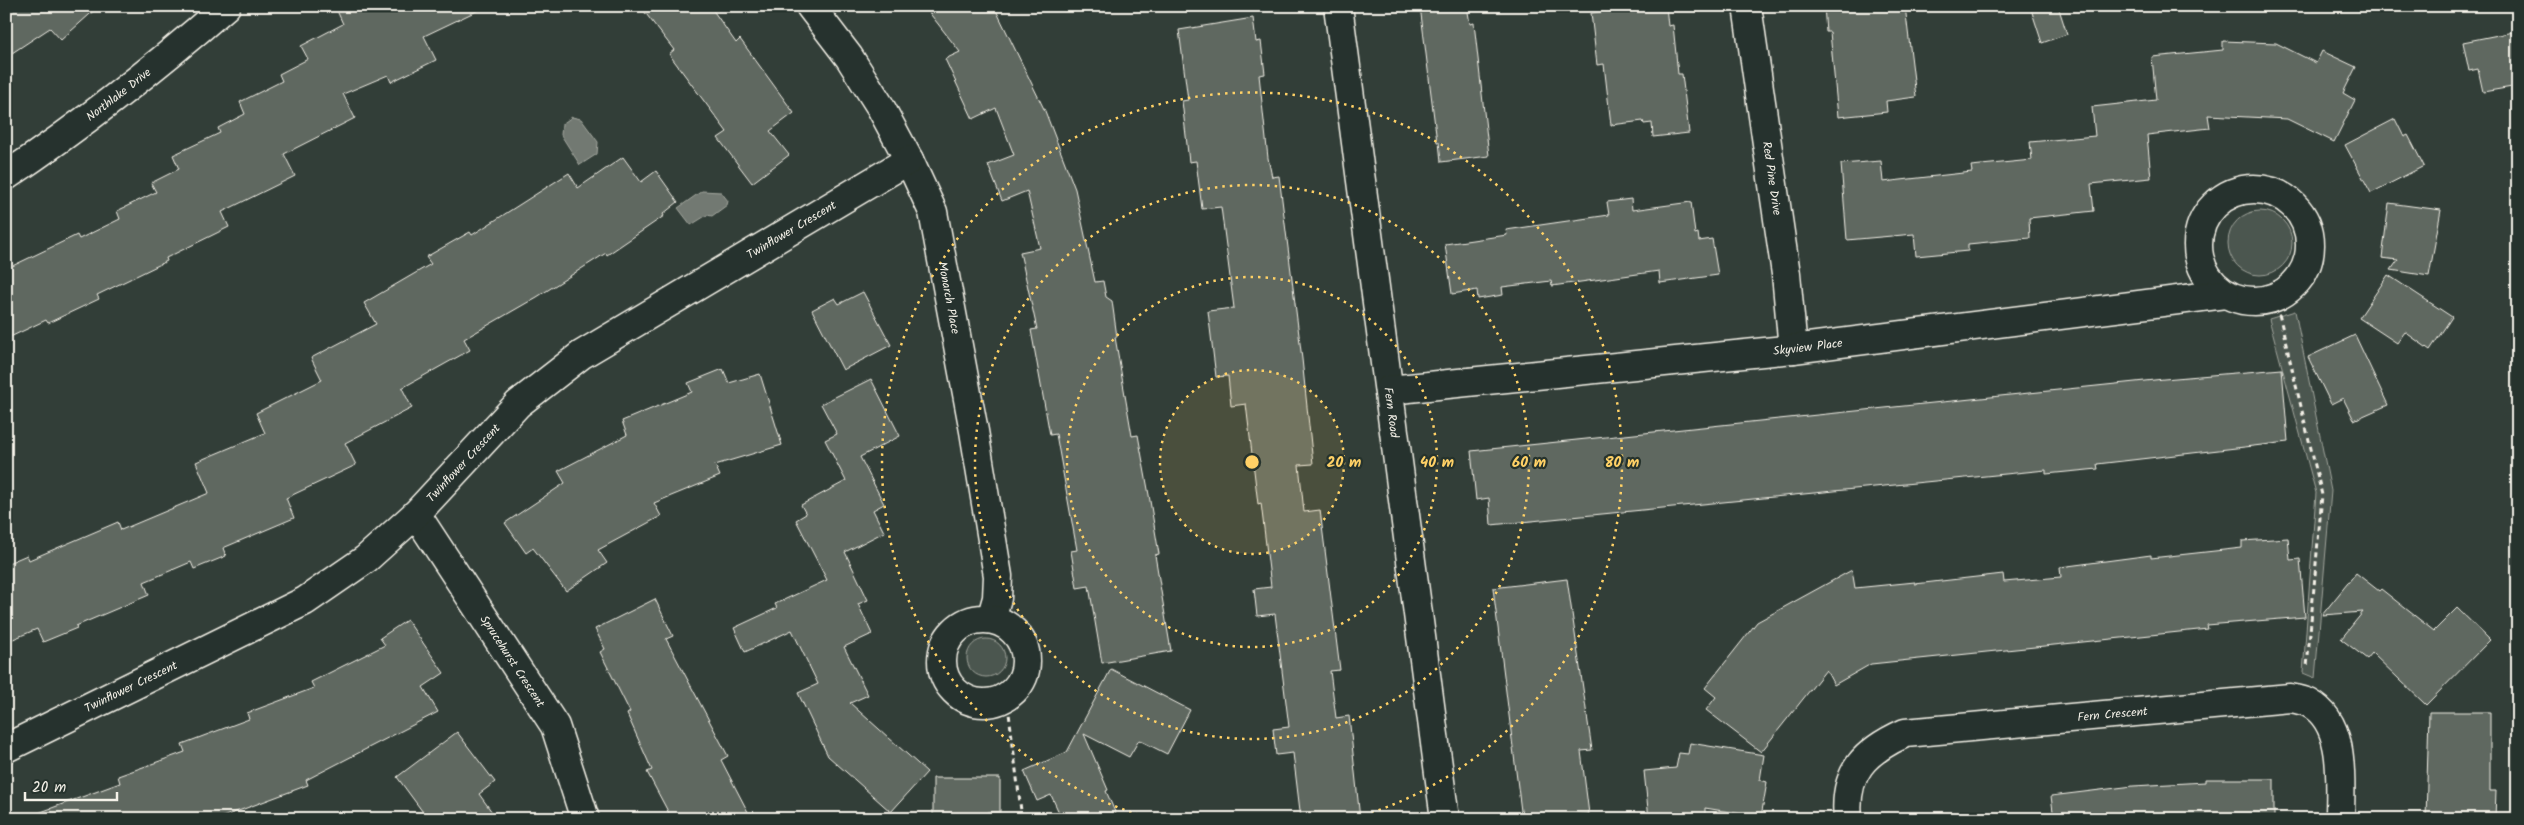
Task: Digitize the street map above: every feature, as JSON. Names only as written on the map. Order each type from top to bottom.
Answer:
[{"type":"street","name":"Northlake Drive","points":[[6,176],[137,82],[226,6]]},
{"type":"street","name":"Monarch Place","points":[[810,6],[865,82],[910,160],[938,227],[998,576],[996,598],[991,619]]},
{"type":"street","name":"Fern Road","points":[[1338,6],[1445,819]]},
{"type":"street","name":"Red Pine Drive","points":[[1747,6],[1786,274],[1793,349]]},
{"type":"street","name":"Twinflower Crescent","points":[[6,748],[305,601],[366,559],[416,514],[518,404],[581,355],[910,160]]},
{"type":"street","name":"Skyview Place","points":[[2243,189],[2269,190],[2287,199],[2300,212],[2310,236],[2310,256],[2304,272],[2292,287],[2275,297],[2263,301],[2244,300],[2225,294],[2208,279],[2200,261],[2197,240],[2202,221],[2214,205],[2225,196],[2243,189]]},
{"type":"street","name":"Skyview Place","points":[[1389,390],[1793,349],[2225,294]]},
{"type":"street","name":"Sprucehurst Crescent","points":[[416,514],[555,726],[585,819]]},
{"type":"street","points":[[978,618],[1005,623],[1016,632],[1024,645],[1026,659],[1025,674],[1018,686],[1007,697],[994,702],[980,703],[967,700],[951,687],[942,669],[941,655],[945,642],[953,631],[964,623],[978,618]]},
{"type":"street","name":"Fern Crescent","points":[[1848,819],[1847,806],[1850,780],[1864,757],[1881,744],[1904,733],[2290,698],[2309,703],[2326,720],[2339,749],[2340,819]]},
{"type":"path","points":[[2275,297],[2322,495],[2307,667]]},
{"type":"path","points":[[1007,697],[1022,819]]},
{"type":"shaded area","points":[[572,117],[581,119],[598,142],[597,154],[580,165],[561,135],[562,124]]},
{"type":"shaded area","points":[[702,191],[721,192],[728,201],[727,205],[712,216],[707,215],[691,225],[678,208]]},
{"type":"shaded area","points":[[2254,211],[2266,211],[2283,220],[2290,231],[2292,243],[2290,255],[2283,266],[2266,275],[2254,275],[2242,270],[2233,261],[2228,249],[2228,237],[2233,225],[2242,216]]},
{"type":"shaded area","points":[[2295,311],[2331,491],[2315,678],[2303,673],[2316,493],[2269,319]]},
{"type":"shaded area","points":[[986,639],[999,645],[1005,658],[999,671],[986,677],[973,671],[967,658],[973,645]]},
{"type":"building","points":[[6,6],[99,6],[61,40],[50,28],[6,57]]},
{"type":"building","points":[[335,6],[487,6],[424,36],[436,60],[391,82],[388,75],[343,94],[355,118],[284,154],[295,176],[222,212],[229,227],[166,258],[167,261],[97,295],[99,299],[48,323],[46,320],[6,339],[6,269],[77,235],[79,239],[120,219],[117,211],[156,192],[151,183],[179,169],[173,155],[220,133],[218,128],[245,114],[240,102],[282,81],[279,74],[308,59],[301,46],[343,24]]},
{"type":"building","points":[[640,6],[710,6],[736,43],[740,39],[794,113],[770,131],[789,155],[752,183],[718,138],[727,132],[669,54],[674,50]]},
{"type":"building","points":[[924,6],[994,6],[1045,111],[1075,189],[1095,282],[1103,281],[1106,297],[1112,301],[1117,337],[1115,337],[1132,436],[1138,435],[1159,554],[1155,555],[1171,651],[1102,663],[1089,586],[1077,588],[1071,551],[1077,550],[1056,434],[1050,435],[1031,330],[1037,329],[1020,252],[1040,248],[1027,191],[1002,201],[988,165],[1014,155],[996,108],[973,119],[945,59],[960,52]]},
{"type":"building","points":[[1420,6],[1467,6],[1470,24],[1474,23],[1489,156],[1441,162]]},
{"type":"building","points":[[1620,6],[1666,6],[1668,26],[1673,25],[1678,74],[1682,74],[1689,133],[1653,137],[1652,123],[1644,124],[1643,121],[1611,125],[1604,64],[1597,65],[1591,13],[1621,9]]},
{"type":"building","points":[[1824,6],[1905,6],[1916,97],[1886,101],[1887,112],[1838,117],[1830,32],[1826,32]]},
{"type":"building","points":[[2030,6],[2058,6],[2067,34],[2042,43]]},
{"type":"building","points":[[1253,18],[1256,42],[1261,41],[1265,74],[1259,75],[1268,158],[1272,177],[1279,176],[1313,464],[1299,465],[1304,512],[1320,510],[1340,670],[1330,671],[1336,718],[1349,716],[1360,819],[1301,819],[1293,753],[1276,755],[1273,729],[1289,727],[1275,614],[1257,616],[1254,589],[1271,587],[1261,503],[1258,504],[1246,404],[1231,406],[1228,376],[1216,377],[1208,311],[1234,308],[1221,207],[1202,209],[1196,161],[1189,162],[1182,101],[1188,100],[1179,30]]},
{"type":"building","points":[[2518,31],[2518,86],[2483,92],[2478,69],[2469,71],[2463,42]]},
{"type":"building","points":[[2223,41],[2276,43],[2316,63],[2322,51],[2356,67],[2343,93],[2355,100],[2334,142],[2287,119],[2208,115],[2210,128],[2147,135],[2151,178],[2091,184],[2094,211],[2029,218],[2030,238],[1968,244],[1968,251],[1916,256],[1914,234],[1847,240],[1841,164],[1881,161],[1883,182],[1972,172],[1971,166],[2032,160],[2030,142],[2095,136],[2092,107],[2156,100],[2152,57],[2223,50]]},
{"type":"building","points":[[2395,119],[2404,137],[2408,135],[2424,166],[2371,193],[2345,145]]},
{"type":"building","points":[[623,157],[641,182],[656,171],[678,202],[663,214],[664,216],[607,255],[606,253],[537,297],[464,339],[470,350],[402,388],[412,408],[345,443],[356,465],[286,498],[294,518],[223,548],[226,556],[194,569],[191,562],[144,582],[149,595],[76,626],[77,628],[43,642],[37,629],[6,642],[6,564],[27,555],[29,560],[118,522],[121,530],[209,493],[196,462],[265,433],[256,413],[322,380],[311,358],[376,324],[364,303],[431,264],[426,257],[470,232],[472,235],[569,173],[578,188]]},
{"type":"building","points":[[1631,199],[1632,210],[1691,202],[1695,234],[1698,233],[1699,241],[1712,239],[1718,275],[1660,283],[1659,271],[1552,286],[1551,281],[1502,287],[1503,295],[1478,299],[1477,290],[1452,294],[1445,244],[1507,235],[1506,230],[1609,215],[1607,202]]},
{"type":"building","points":[[2389,203],[2441,210],[2429,276],[2391,270],[2398,260],[2382,258]]},
{"type":"building","points":[[2388,275],[2452,317],[2430,350],[2405,332],[2397,343],[2359,318]]},
{"type":"building","points":[[863,292],[891,345],[843,370],[812,310],[835,298],[839,304]]},
{"type":"building","points":[[2355,335],[2388,405],[2354,420],[2343,398],[2331,404],[2308,357]]},
{"type":"building","points":[[723,369],[729,383],[760,374],[782,445],[715,465],[720,476],[654,503],[661,516],[598,550],[607,563],[566,591],[533,548],[526,553],[505,523],[565,483],[558,471],[627,435],[622,421],[692,392],[688,383]]},
{"type":"building","points":[[2282,369],[2288,442],[2097,464],[2098,469],[2046,474],[2046,470],[1491,525],[1489,498],[1476,500],[1471,451],[2164,379]]},
{"type":"building","points":[[871,379],[900,436],[860,457],[884,504],[873,510],[884,532],[845,552],[868,600],[858,604],[872,634],[844,647],[868,695],[850,703],[927,772],[891,812],[828,756],[798,693],[818,684],[792,630],[745,652],[734,628],[777,608],[775,604],[827,580],[796,520],[806,514],[801,505],[846,481],[825,440],[837,434],[821,404]]},
{"type":"building","points":[[2288,538],[2290,560],[2300,559],[2305,617],[2207,625],[2208,629],[1871,664],[1834,685],[1826,670],[1761,752],[1706,710],[1716,697],[1705,688],[1757,622],[1852,570],[1855,588],[1915,582],[1915,584],[2003,574],[2004,582],[2061,577],[2060,567],[2151,555],[2151,558],[2242,548],[2242,541]]},
{"type":"building","points":[[2356,573],[2379,591],[2381,589],[2434,631],[2457,608],[2490,640],[2426,705],[2372,653],[2367,659],[2341,639],[2363,612],[2322,615]]},
{"type":"building","points":[[1567,579],[1592,750],[1581,751],[1589,814],[1553,819],[1522,819],[1493,588]]},
{"type":"building","points":[[655,599],[673,636],[666,639],[728,756],[721,760],[748,812],[734,819],[672,819],[647,772],[652,770],[627,714],[630,712],[600,652],[605,649],[595,629]]},
{"type":"building","points":[[407,620],[444,673],[423,687],[438,712],[306,780],[308,785],[217,819],[31,819],[30,816],[120,783],[118,776],[185,752],[182,744],[249,719],[247,713],[314,688],[311,682],[385,645],[380,638]]},
{"type":"building","points":[[1111,669],[1190,710],[1167,754],[1139,740],[1129,757],[1084,734],[1118,819],[1062,819],[1051,795],[1037,801],[1024,771],[1067,752]]},
{"type":"building","points":[[2429,712],[2490,712],[2490,791],[2496,791],[2495,819],[2426,819]]},
{"type":"building","points":[[457,732],[495,782],[479,794],[497,819],[428,819],[397,777]]},
{"type":"building","points":[[1690,743],[1764,755],[1760,780],[1767,782],[1761,817],[1705,808],[1705,819],[1649,819],[1644,771],[1676,768],[1679,753],[1688,754]]},
{"type":"building","points":[[933,778],[1000,778],[1000,812],[988,812],[988,819],[933,819]]},
{"type":"building","points":[[2205,779],[2274,779],[2274,819],[2054,819],[2051,796],[2133,786],[2205,782]]}]
